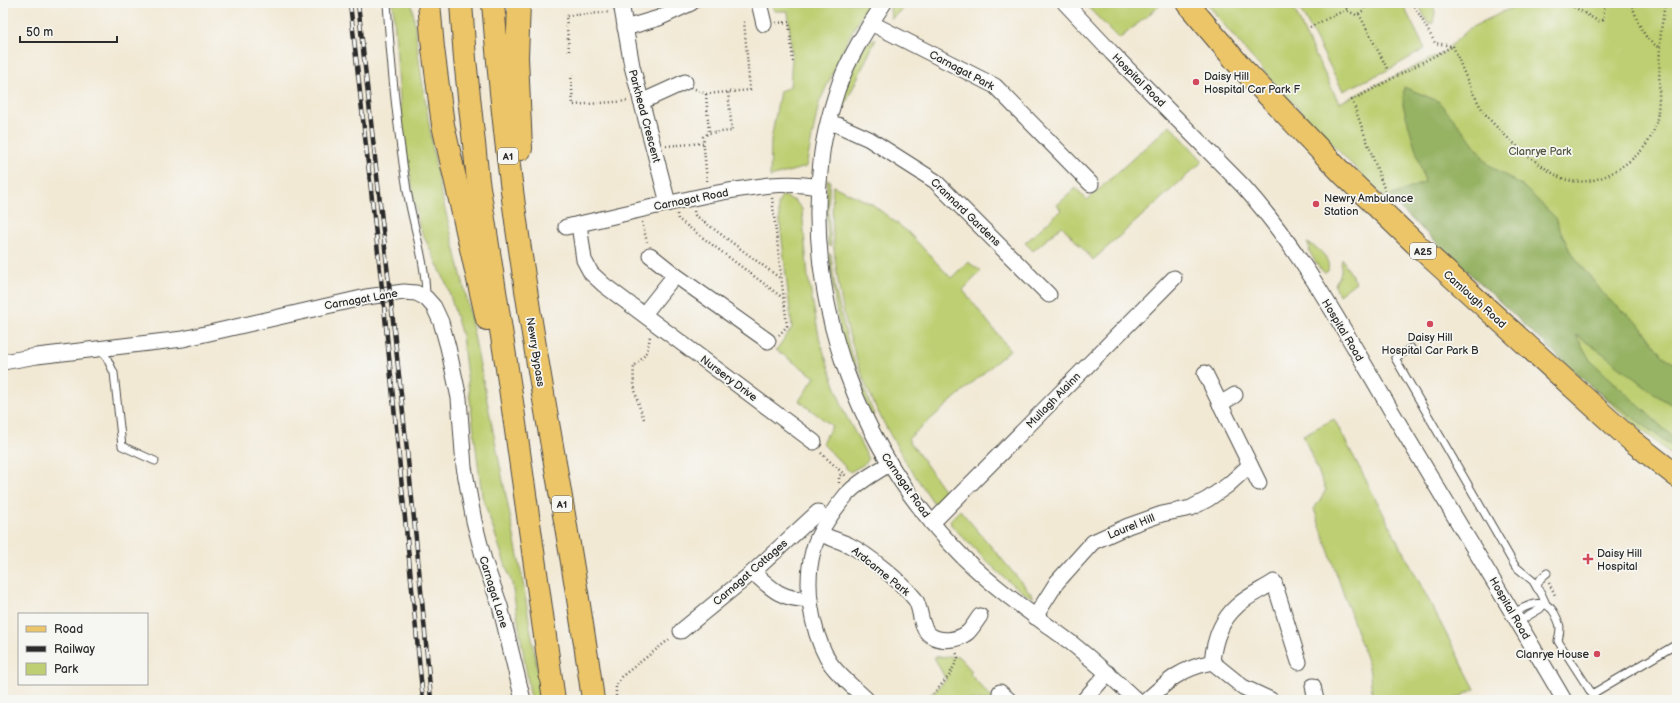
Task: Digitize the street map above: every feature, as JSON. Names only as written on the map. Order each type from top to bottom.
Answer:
[{"type":"main road","points":[[429,3],[443,125],[484,307],[510,388]]},
{"type":"main road","points":[[461,3],[465,59],[478,181],[510,388],[554,700]]},
{"type":"main road","name":"Newry Bypass","points":[[493,3],[509,162],[529,308],[584,633],[593,700]]},
{"type":"main road","points":[[519,3],[518,57],[520,126],[528,240],[529,308]]},
{"type":"main road","name":"Camlough Road","points":[[1187,3],[1241,67],[1342,174],[1422,250],[1625,435],[1677,476]]},
{"type":"street","points":[[625,28],[659,18],[691,3]]},
{"type":"street","points":[[759,3],[764,24]]},
{"type":"street","name":"Carnagat Road","points":[[884,3],[852,55],[838,90],[821,158],[818,187],[818,219],[823,282],[832,327],[850,384],[874,438],[889,464],[918,506],[963,557],[1001,591],[1071,643],[1108,673],[1136,700]]},
{"type":"street","name":"Hospital Road","points":[[1065,3],[1262,207],[1326,301],[1564,700]]},
{"type":"street","name":"Parkhead Crescent","points":[[621,7],[632,66],[653,147],[671,202]]},
{"type":"street","name":"Carnagat Park","points":[[871,23],[995,86],[1091,184]]},
{"type":"street","points":[[641,101],[685,82]]},
{"type":"street","name":"Crannard Gardens","points":[[829,123],[838,125],[869,139],[935,181],[1049,295]]},
{"type":"street","name":"Carnagat Road","points":[[572,225],[671,202],[771,185],[778,184],[818,187]]},
{"type":"street","name":"Nursery Drive","points":[[572,225],[584,260],[591,273],[604,285],[814,442]]},
{"type":"street","points":[[650,255],[675,275],[768,341]]},
{"type":"street","points":[[650,319],[675,275]]},
{"type":"street","name":"Mullagh Alainn","points":[[932,522],[1174,278]]},
{"type":"street","name":"Carnagat Lane","points":[[3,362],[102,348],[183,339],[366,297],[404,292],[416,293],[426,298],[434,307],[441,322],[448,347],[458,398],[464,467],[474,521],[484,560],[500,606],[522,700]]},
{"type":"street","points":[[1205,374],[1259,483]]},
{"type":"street","points":[[1220,404],[1235,395]]},
{"type":"street","points":[[867,700],[827,660],[816,631],[810,600],[810,571],[813,550],[834,512],[848,494],[857,486],[889,464]]},
{"type":"street","name":"Laurel Hill","points":[[1035,617],[1057,582],[1094,542],[1134,524],[1162,514],[1191,508],[1228,486],[1250,465]]},
{"type":"street","name":"Carnagat Cottages","points":[[681,631],[753,572],[818,512]]},
{"type":"street","name":"Ardcarne Park","points":[[821,534],[849,546],[868,557],[898,582],[916,600],[923,626],[929,634],[939,639],[952,640]]},
{"type":"street","points":[[753,572],[771,589],[792,599],[810,600]]},
{"type":"street","points":[[1212,662],[1214,646],[1222,624],[1237,606],[1274,582],[1300,662]]},
{"type":"street","points":[[952,640],[966,633],[980,616]]},
{"type":"street","points":[[1147,700],[1168,680],[1183,671],[1212,662]]},
{"type":"street","points":[[1212,662],[1243,687],[1271,700]]},
{"type":"street","points":[[1084,700],[1108,673]]},
{"type":"lane","points":[[388,3],[395,112],[411,211],[426,278],[426,298]]},
{"type":"lane","points":[[102,348],[114,373],[122,446],[155,461]]},
{"type":"lane","points":[[1411,348],[1395,358],[1515,566],[1533,581],[1541,593],[1545,604],[1551,607],[1561,626],[1558,641],[1594,697],[1677,644]]},
{"type":"lane","points":[[1537,588],[1538,583],[1547,573]]},
{"type":"lane","points":[[1516,618],[1540,609],[1545,604]]},
{"type":"path","points":[[1346,3],[1347,10],[1353,14],[1359,14],[1364,10],[1366,3]]},
{"type":"path","points":[[1413,3],[1435,43],[1453,46]]},
{"type":"path","points":[[1567,3],[1598,21],[1603,20],[1605,3]]},
{"type":"path","points":[[1631,3],[1639,23],[1648,38],[1653,45],[1660,47]]},
{"type":"path","points":[[1453,46],[1482,110],[1497,128],[1530,157],[1553,173],[1566,180],[1584,182],[1606,176],[1629,163],[1647,144],[1654,131],[1657,113],[1660,47],[1665,3]]},
{"type":"path","points":[[569,51],[566,16],[621,7]]},
{"type":"path","points":[[1310,27],[1347,10]]},
{"type":"path","points":[[1359,14],[1388,70]]},
{"type":"path","points":[[685,82],[706,94],[750,90],[744,21]]},
{"type":"path","points":[[764,24],[789,22],[793,62]]},
{"type":"path","points":[[1387,197],[1352,100],[1453,46]]},
{"type":"path","points":[[571,74],[573,105],[641,101]]},
{"type":"path","points":[[708,195],[703,137],[709,133],[732,131],[728,92]]},
{"type":"path","points":[[706,94],[709,133]]},
{"type":"path","points":[[653,147],[704,143]]},
{"type":"path","points":[[768,341],[771,344],[786,326],[771,185]]},
{"type":"path","points":[[690,199],[695,215],[781,279]]},
{"type":"path","points":[[671,202],[678,219],[784,298]]},
{"type":"path","points":[[639,210],[650,255]]},
{"type":"path","points":[[644,419],[634,389],[634,366],[645,356],[649,348],[651,331],[650,319]]},
{"type":"path","points":[[814,442],[814,447],[857,486]]},
{"type":"path","points":[[1548,581],[1555,595]]},
{"type":"path","points":[[616,700],[616,687],[621,677],[681,631]]},
{"type":"path","points":[[928,700],[945,680],[958,658],[952,640]]},
{"type":"green space","points":[[393,3],[412,3],[420,67],[438,180],[466,295],[522,576],[542,700],[531,700],[512,584],[482,496],[462,336],[447,285],[419,226],[402,128]]},
{"type":"green space","points":[[772,3],[869,3],[848,39],[819,103],[806,167],[770,177],[771,140],[780,91],[790,87],[792,57],[788,11],[774,11]]},
{"type":"green space","points":[[893,3],[909,3],[891,19],[890,8]]},
{"type":"green space","points":[[1084,3],[1163,3],[1119,39]]},
{"type":"green space","name":"Clanrye Park","points":[[1207,3],[1292,3],[1305,34],[1339,103],[1443,53],[1470,28],[1521,3],[1677,3],[1677,460],[1595,390],[1388,197],[1383,196],[1314,126],[1248,54]]},
{"type":"green space","points":[[1297,3],[1402,3],[1425,49],[1388,70],[1343,91]]},
{"type":"green space","points":[[1418,3],[1433,3],[1435,13],[1433,23],[1428,24]]},
{"type":"green space","points":[[876,39],[843,109],[846,87],[856,61],[864,46]]},
{"type":"green space","points":[[1404,87],[1438,101],[1468,136],[1488,164],[1525,188],[1554,216],[1570,251],[1606,297],[1641,326],[1663,356],[1677,364],[1677,408],[1654,394],[1605,355],[1576,335],[1590,360],[1677,441],[1677,450],[1589,385],[1388,197],[1425,182],[1403,105]]},
{"type":"green space","points":[[1170,125],[1203,161],[1093,260],[1062,226],[1033,251],[1025,243],[1061,210],[1057,205],[1076,188],[1087,200]]},
{"type":"green space","points":[[827,180],[830,180],[828,210],[831,246],[828,246],[826,208]]},
{"type":"green space","points":[[833,186],[872,204],[908,232],[951,278],[968,262],[981,271],[963,290],[1010,350],[908,439],[947,494],[937,503],[933,502],[910,469],[882,419],[862,376],[846,323],[837,277],[834,254],[832,208]]},
{"type":"green space","points":[[782,195],[795,201],[802,209],[808,277],[820,341],[844,412],[869,459],[863,465],[850,472],[822,443],[832,426],[799,401],[815,377],[776,350],[792,328],[778,205]]},
{"type":"green space","points":[[1307,243],[1320,251],[1326,258],[1328,262],[1328,271],[1325,273],[1319,268],[1309,251],[1310,248]]},
{"type":"green space","points":[[829,254],[831,254],[835,288],[849,347],[874,415],[871,416],[851,369],[841,335]]},
{"type":"green space","points":[[1342,259],[1356,282],[1339,295],[1335,284],[1340,276]]},
{"type":"green space","points":[[1334,419],[1475,689],[1453,700],[1373,700],[1369,667],[1314,509],[1326,490],[1303,435]]},
{"type":"green space","points":[[960,510],[1034,597],[1027,595],[1005,578],[951,525],[950,520]]},
{"type":"green space","points":[[958,656],[972,671],[970,674],[993,699],[992,700],[925,700],[946,680],[934,657]]},
{"type":"railway","points":[[350,3],[384,306],[423,700]]},
{"type":"railway","points":[[358,3],[406,438],[431,700]]},
{"type":"place","name":"Daisy Hill Hospital Car Park F","points":[[1196,82]]},
{"type":"place","name":"Newry Ambulance Station","points":[[1316,204]]},
{"type":"place","name":"Daisy Hill Hospital Car Park B","points":[[1430,324]]},
{"type":"place","name":"Daisy Hill Hospital","points":[[1588,559]]},
{"type":"place","name":"Clanrye House","points":[[1597,654]]}]
